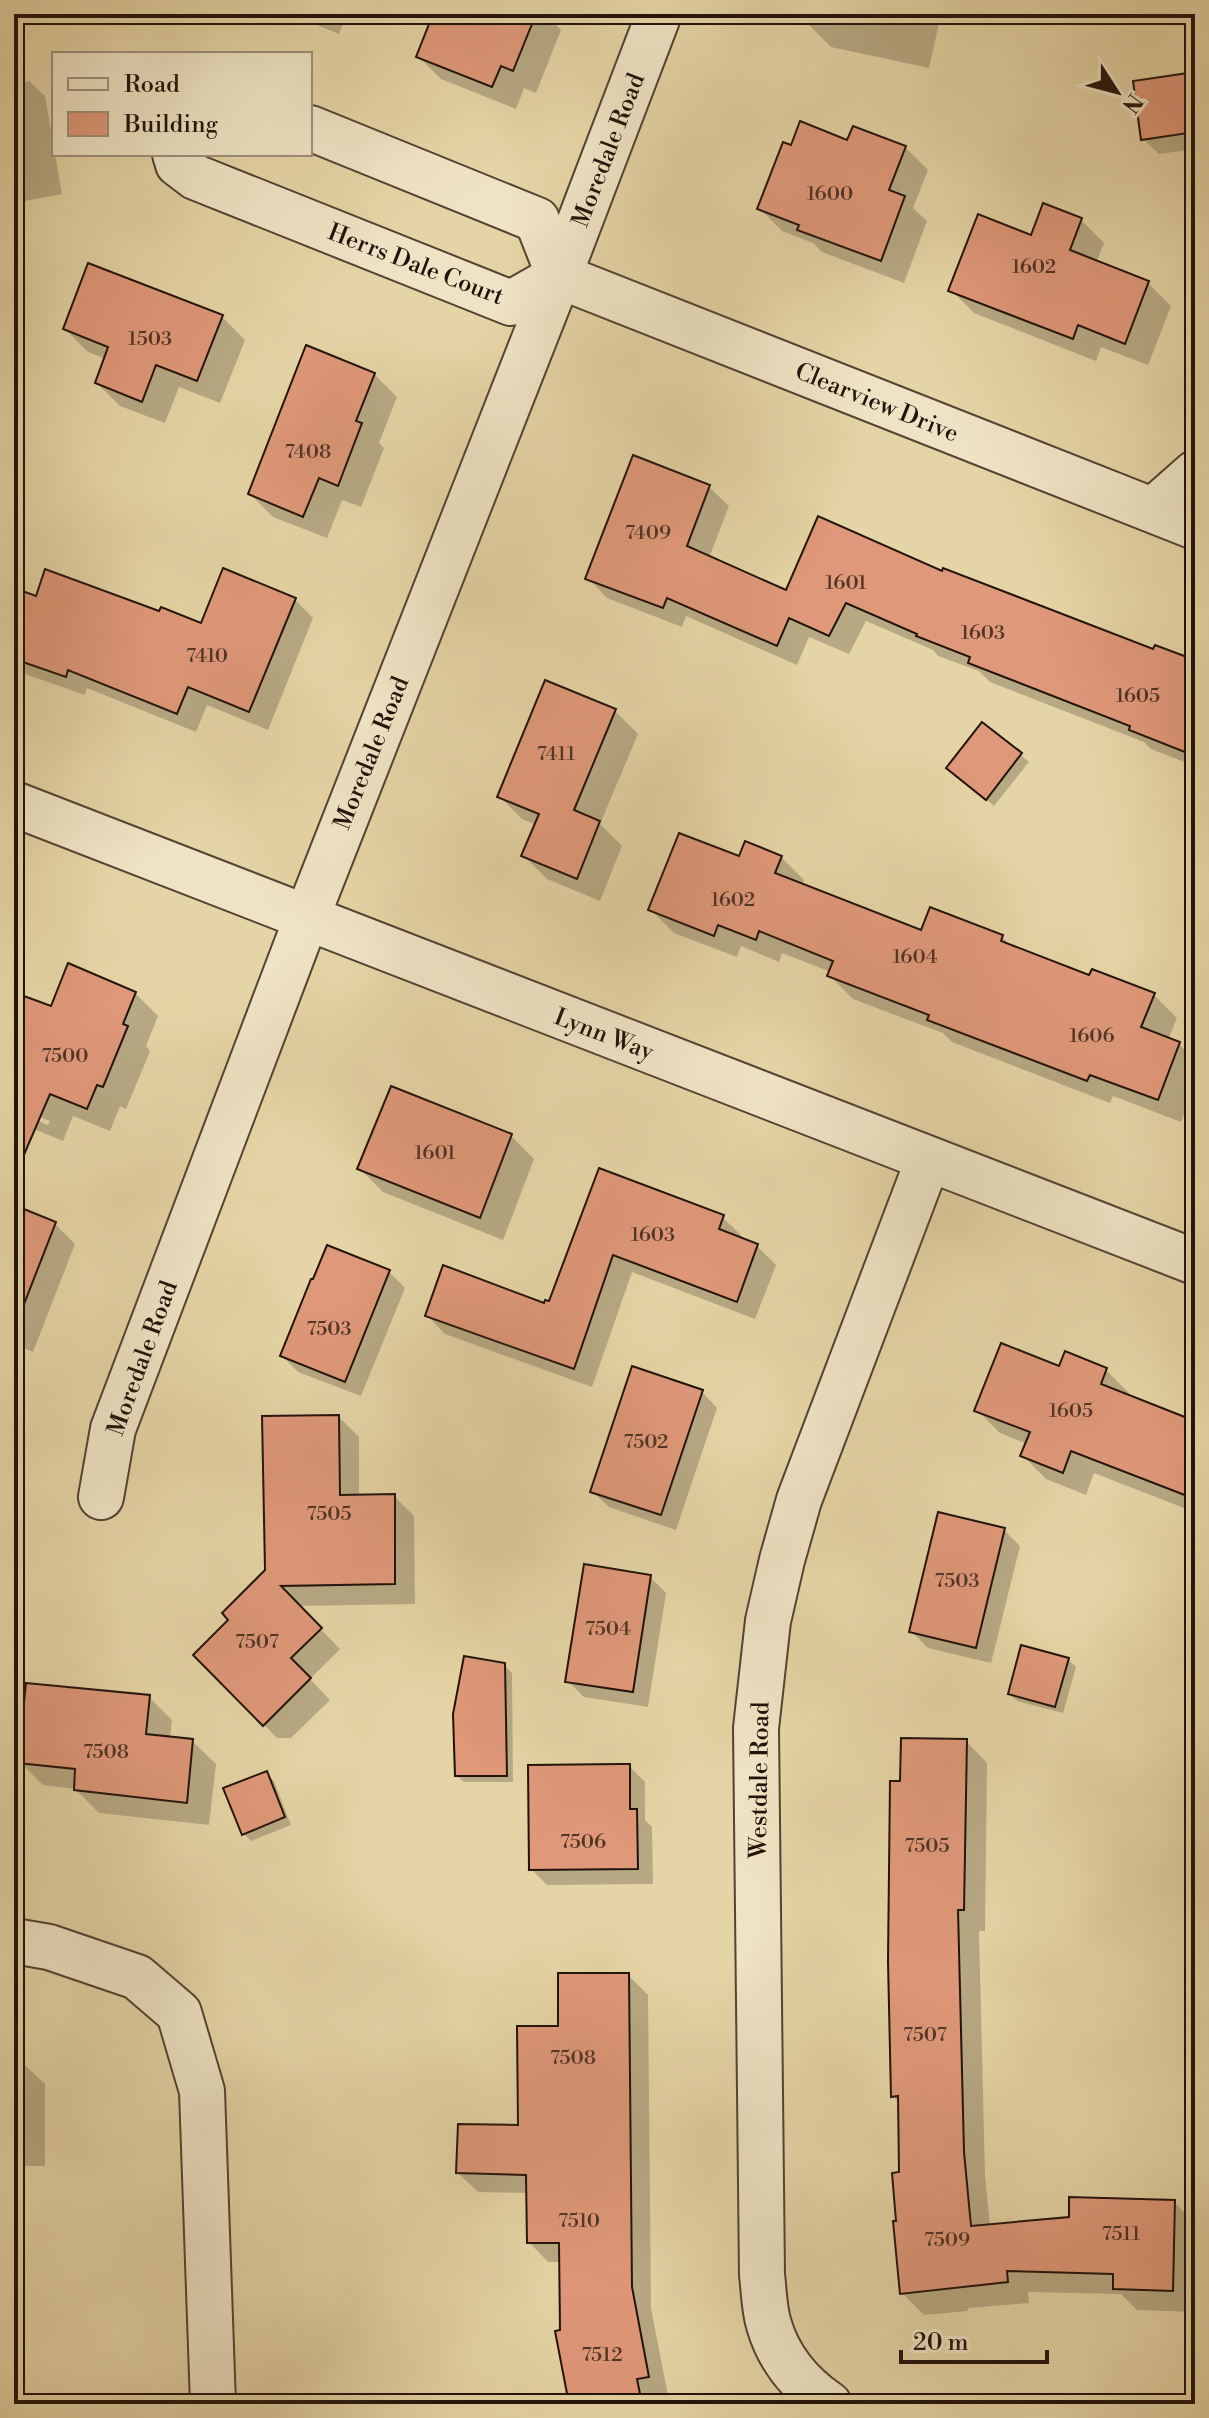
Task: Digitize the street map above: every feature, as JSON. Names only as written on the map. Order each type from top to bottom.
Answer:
[{"type":"street","name":"Moredale Road","points":[[101,1497],[113,1429],[307,917],[659,14]]},
{"type":"street","points":[[312,129],[537,220],[559,276]]},
{"type":"street","name":"Herrs Dale Court","points":[[176,156],[178,164],[195,177],[511,303],[559,276]]},
{"type":"street","name":"Clearview Drive","points":[[559,276],[1195,527]]},
{"type":"street","points":[[1153,510],[1195,473]]},
{"type":"street","name":"Lynn Way","points":[[14,804],[1195,1262]]},
{"type":"street","name":"Westdale Road","points":[[829,2404],[808,2389],[783,2358],[769,2324],[762,2275],[756,1728],[768,1621],[799,1500],[928,1160]]},
{"type":"street","points":[[14,1941],[49,1947],[137,1977],[179,2013],[202,2091],[213,2404]]},
{"type":"building","points":[[433,14],[536,14],[513,71],[501,66],[492,87],[416,57]]},
{"type":"building","points":[[1195,72],[1195,132],[1141,140],[1133,81]]},
{"type":"building","points":[[800,121],[847,140],[853,126],[906,146],[889,190],[905,196],[881,261],[797,230],[799,225],[757,209],[783,142],[791,145]]},
{"type":"building","points":[[1043,203],[1082,218],[1070,250],[1149,281],[1125,344],[1078,325],[1073,339],[948,291],[978,214],[1031,235]]},
{"type":"building","points":[[88,263],[223,315],[197,381],[156,365],[142,402],[95,383],[108,347],[63,329]]},
{"type":"building","points":[[306,345],[375,373],[356,421],[362,423],[338,486],[319,478],[303,517],[248,494]]},
{"type":"building","points":[[633,455],[710,485],[687,546],[786,590],[818,516],[942,571],[943,568],[1153,649],[1155,645],[1195,660],[1195,756],[1129,730],[1130,726],[968,663],[970,657],[846,603],[829,636],[789,618],[777,646],[667,598],[663,608],[585,579]]},
{"type":"building","points":[[223,568],[296,598],[249,712],[188,687],[177,714],[68,670],[66,677],[14,659],[14,588],[36,596],[45,569],[201,623]]},
{"type":"building","points":[[545,680],[616,709],[574,810],[600,821],[577,879],[521,856],[539,814],[497,797]]},
{"type":"building","points":[[982,722],[1022,753],[986,800],[946,768]]},
{"type":"building","points":[[679,833],[739,856],[745,841],[782,856],[775,873],[921,930],[930,907],[1003,935],[1001,941],[1089,975],[1092,969],[1155,993],[1141,1027],[1180,1042],[1158,1100],[1090,1075],[1087,1081],[927,1020],[929,1015],[827,976],[833,961],[759,931],[756,940],[718,925],[714,936],[648,910]]},
{"type":"building","points":[[68,963],[136,992],[123,1024],[128,1026],[103,1087],[97,1085],[87,1109],[50,1094],[14,1178],[14,1021],[24,996],[51,1006]]},
{"type":"building","points":[[391,1086],[512,1134],[480,1218],[357,1169]]},
{"type":"building","points":[[599,1168],[724,1215],[719,1229],[758,1244],[737,1302],[613,1255],[574,1369],[425,1316],[443,1265],[544,1303],[545,1300],[549,1301]]},
{"type":"building","points":[[14,1205],[56,1222],[17,1322],[14,1322]]},
{"type":"building","points":[[327,1245],[390,1270],[345,1382],[280,1356]]},
{"type":"building","points":[[1001,1343],[1059,1366],[1065,1351],[1107,1368],[1101,1384],[1195,1421],[1195,1499],[1071,1451],[1063,1473],[1020,1456],[1030,1432],[974,1411]]},
{"type":"building","points":[[632,1366],[703,1390],[661,1515],[590,1492]]},
{"type":"building","points":[[339,1415],[340,1495],[395,1494],[395,1584],[281,1586],[322,1628],[291,1658],[311,1678],[263,1726],[193,1655],[228,1620],[222,1613],[265,1570],[262,1416]]},
{"type":"building","points":[[938,1512],[1005,1528],[976,1648],[909,1632]]},
{"type":"building","points":[[584,1564],[651,1575],[633,1692],[565,1682]]},
{"type":"building","points":[[1021,1645],[1069,1658],[1055,1707],[1008,1694]]},
{"type":"building","points":[[464,1656],[505,1663],[507,1776],[455,1776],[453,1714]]},
{"type":"building","points":[[26,1683],[150,1695],[146,1734],[193,1739],[187,1803],[74,1790],[75,1769],[18,1763]]},
{"type":"building","points":[[901,1738],[967,1739],[964,1910],[958,1910],[964,2152],[971,2226],[1069,2217],[1069,2197],[1175,2200],[1173,2291],[1113,2289],[1113,2274],[1007,2271],[1008,2282],[900,2294],[892,2173],[899,2172],[898,2096],[891,2097],[888,1961],[890,1781],[900,1781]]},
{"type":"building","points":[[630,1764],[630,1809],[637,1809],[638,1869],[529,1870],[528,1765]]},
{"type":"building","points":[[267,1771],[285,1817],[242,1835],[223,1788]]},
{"type":"building","points":[[558,1973],[629,1973],[632,2287],[649,2377],[637,2379],[642,2404],[569,2404],[555,2331],[560,2330],[559,2243],[527,2243],[526,2175],[456,2173],[458,2124],[518,2125],[517,2026],[558,2026]]}]
